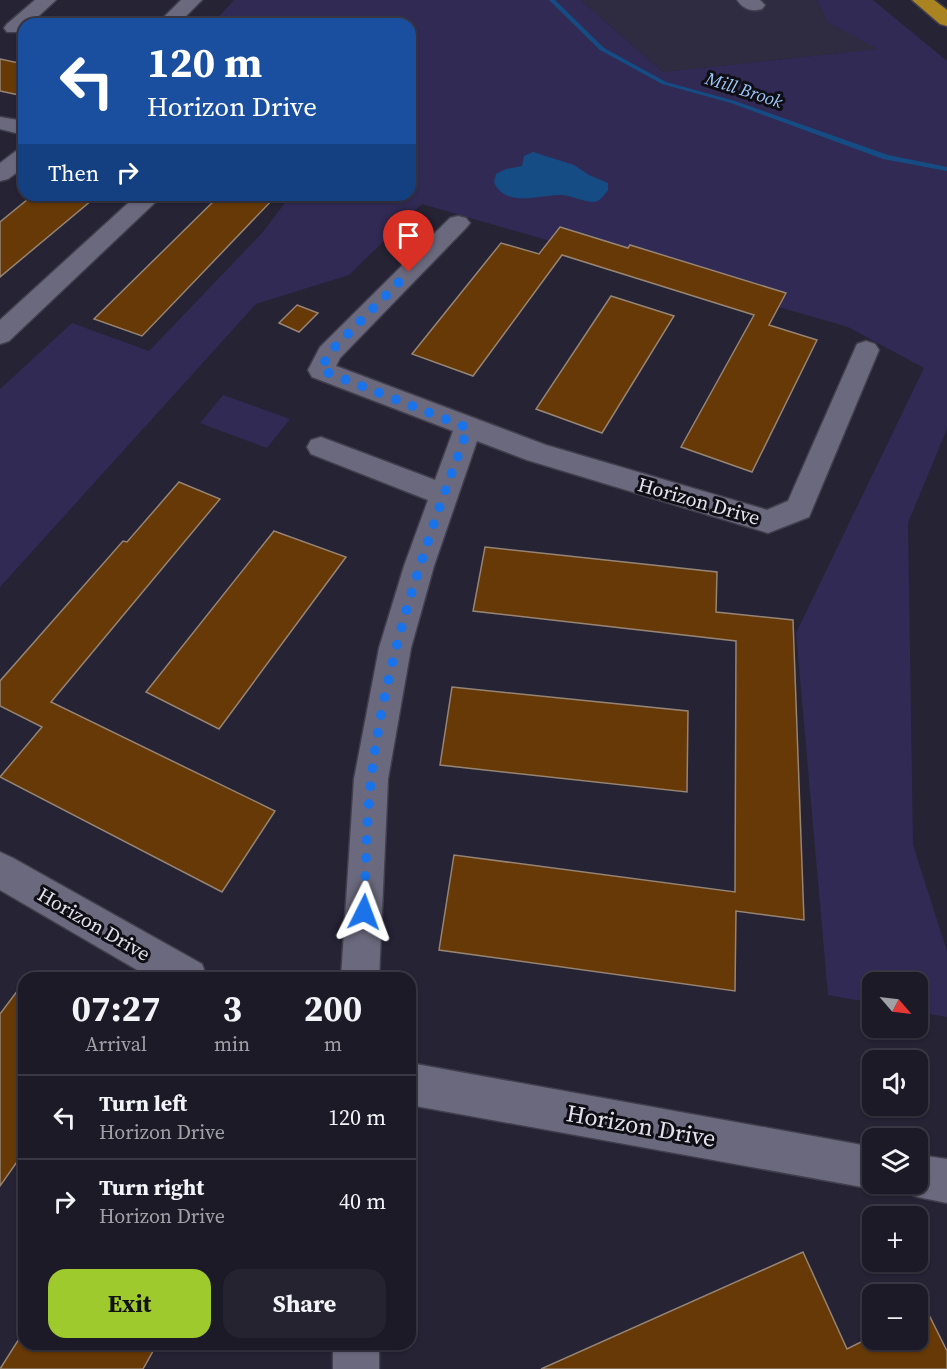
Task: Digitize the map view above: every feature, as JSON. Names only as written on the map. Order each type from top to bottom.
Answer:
[{"type":"highway","points":[[922,0],[947,20]]},
{"type":"street","points":[[25,18],[46,0]]},
{"type":"street","points":[[173,18],[192,0]]},
{"type":"street","points":[[0,123],[18,127]]},
{"type":"street","points":[[0,174],[18,160]]},
{"type":"street","points":[[0,335],[145,201]]},
{"type":"street","name":"Horizon Drive","points":[[458,223],[329,353],[321,370],[537,453],[768,522],[799,509],[866,350]]},
{"type":"street","points":[[360,972],[371,779],[395,648],[419,566],[468,428]]},
{"type":"street","points":[[321,447],[444,495]]},
{"type":"street","name":"Horizon Drive","points":[[0,870],[178,972]]},
{"type":"street","name":"Horizon Drive","points":[[416,1085],[862,1165]]},
{"type":"street","points":[[928,1178],[947,1181]]},
{"type":"street","points":[[356,1350],[356,1369]]},
{"type":"shaded area","points":[[234,0],[581,0],[663,72],[878,49],[827,22],[817,0],[873,0],[947,61],[947,429],[908,523],[913,845],[947,951],[947,1017],[928,1014],[928,972],[862,972],[862,1001],[828,995],[796,633],[924,368],[848,327],[422,204],[349,275],[256,304],[0,587],[0,389],[72,323],[149,351],[262,233],[286,201],[416,201],[416,18],[218,18]]},
{"type":"shaded area","points":[[581,0],[817,0],[827,22],[880,49],[663,72]]},
{"type":"shaded area","points":[[223,395],[290,419],[267,448],[200,423]]},
{"type":"water","points":[[533,152],[574,165],[589,175],[608,183],[608,190],[594,202],[562,195],[515,198],[499,190],[494,182],[496,174],[506,169],[522,166],[524,156]]},
{"type":"building","points":[[0,59],[18,63],[18,95],[0,91]]},
{"type":"building","points":[[26,201],[91,201],[0,277],[0,222]]},
{"type":"building","points":[[214,201],[271,201],[142,336],[94,319]]},
{"type":"building","points":[[560,227],[628,248],[630,245],[786,293],[769,325],[817,340],[752,472],[681,447],[754,315],[562,255],[473,376],[412,354],[501,243],[539,254]]},
{"type":"building","points":[[611,296],[674,316],[602,433],[536,409]]},
{"type":"building","points":[[297,305],[318,313],[299,332],[279,323]]},
{"type":"building","points":[[179,482],[220,499],[51,702],[275,811],[222,892],[0,777],[42,727],[0,706],[0,681],[123,541],[127,542]]},
{"type":"building","points":[[274,531],[346,557],[219,729],[146,692]]},
{"type":"building","points":[[485,547],[717,572],[716,612],[793,620],[804,920],[736,911],[735,991],[439,950],[454,855],[735,892],[736,641],[473,611]]},
{"type":"building","points":[[452,687],[688,711],[687,792],[440,765]]},
{"type":"building","points":[[18,990],[18,1160],[0,1186],[0,1014]]},
{"type":"building","points":[[803,1252],[847,1349],[862,1342],[862,1350],[928,1350],[928,1313],[947,1351],[947,1369],[541,1369]]},
{"type":"building","points":[[18,1340],[18,1350],[154,1350],[143,1369],[0,1369]]},
{"type":"waterway","name":"Mill Brook","points":[[552,0],[602,49],[664,83],[733,102],[886,157],[947,169]]},
{"type":"route","points":[[364,912],[371,779],[395,648],[419,566],[468,428],[321,370],[329,353],[409,272]]}]
